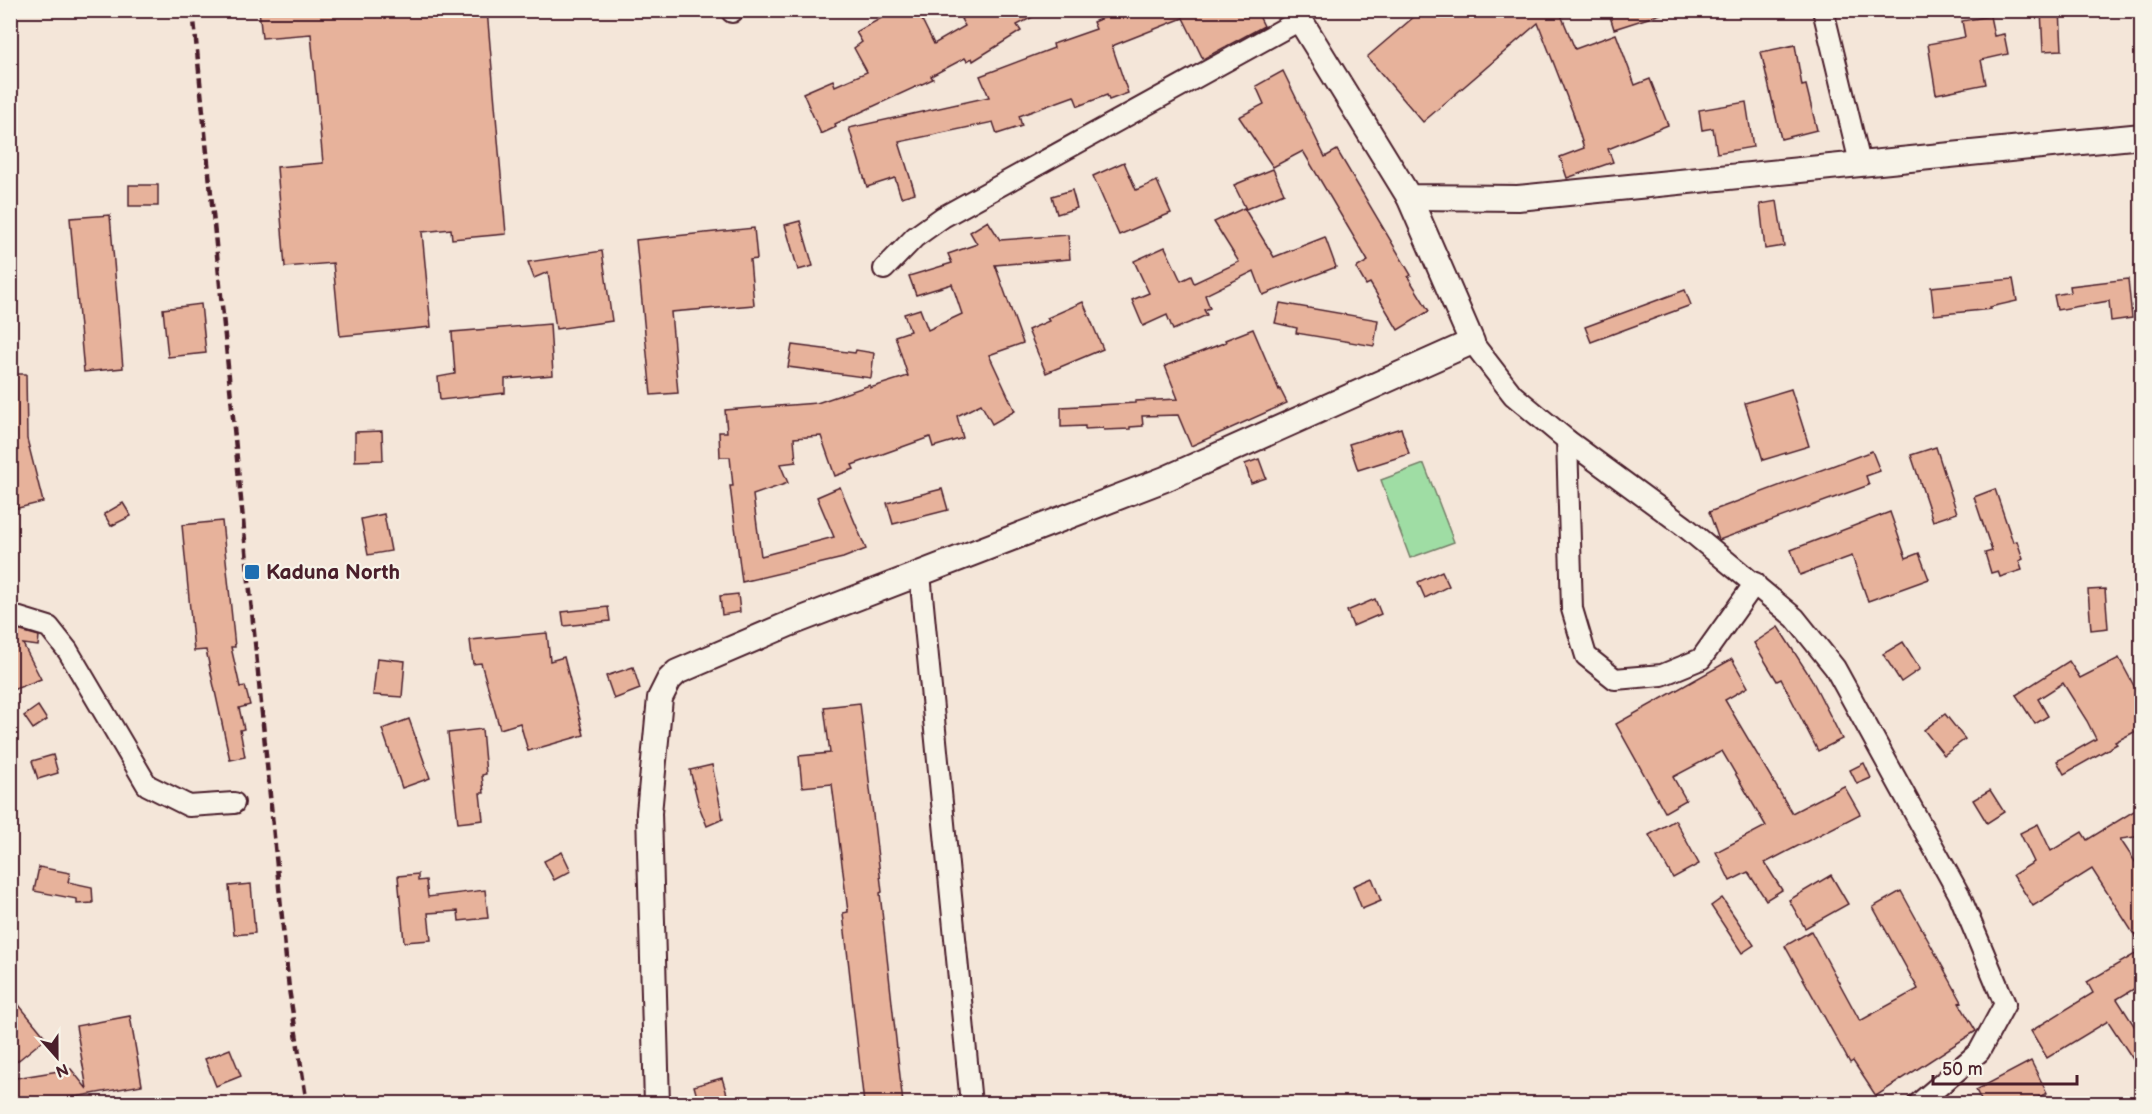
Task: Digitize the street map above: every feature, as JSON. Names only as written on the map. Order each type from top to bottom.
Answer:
[{"type":"street","points":[[1823,10],[1860,163]]},
{"type":"street","points":[[884,269],[915,237],[944,217],[1297,15],[1409,197],[1472,342],[1513,395],[1567,440],[1684,526],[1755,583],[1796,618],[1835,668],[1959,894],[2005,1004],[1979,1053],[1918,1104]]},
{"type":"street","points":[[1409,197],[1518,198],[2142,136]]},
{"type":"street","points":[[657,1104],[649,813],[660,698],[669,680],[677,672],[789,624],[1165,479],[1472,342]]},
{"type":"street","points":[[1567,440],[1572,609],[1586,656],[1615,679],[1662,675],[1701,658],[1755,583]]},
{"type":"street","points":[[920,574],[971,1104]]},
{"type":"street","points":[[10,615],[49,627],[68,651],[147,785],[189,806],[234,803]]},
{"type":"green space","points":[[1424,464],[1454,542],[1410,558],[1381,480]]},
{"type":"building","points":[[259,10],[487,10],[506,234],[452,239],[451,229],[422,232],[431,327],[340,336],[333,263],[285,267],[277,167],[323,163],[311,34],[262,38]]},
{"type":"building","points":[[896,10],[917,10],[934,44],[965,26],[961,19],[976,10],[980,10],[984,17],[994,10],[1046,10],[1017,25],[1021,31],[973,61],[972,58],[967,61],[965,58],[931,76],[933,79],[835,124],[836,127],[821,134],[803,93],[833,80],[835,86],[867,72],[854,48],[862,42],[856,32]]},
{"type":"building","points":[[1122,10],[1256,10],[1264,26],[1203,59],[1183,18],[1112,46],[1128,93],[1109,100],[1107,95],[1078,106],[1074,96],[1019,116],[1022,126],[997,134],[993,122],[899,142],[915,193],[901,197],[895,178],[867,187],[849,128],[989,97],[980,76],[1054,48],[1053,44],[1096,29],[1093,22]]},
{"type":"building","points":[[1422,10],[1559,10],[1575,49],[1616,34],[1635,85],[1650,79],[1668,125],[1608,149],[1613,162],[1567,178],[1560,157],[1584,148],[1538,23],[1423,122],[1367,57]]},
{"type":"building","points":[[1608,10],[1661,10],[1661,14],[1614,29]]},
{"type":"building","points":[[2041,10],[2060,10],[2062,50],[2043,51]]},
{"type":"building","points":[[1990,16],[1994,36],[2004,34],[2008,54],[1981,60],[1986,84],[1936,94],[1928,44],[1965,37],[1962,21]]},
{"type":"building","points":[[1795,45],[1802,86],[1806,85],[1817,130],[1781,139],[1761,52]]},
{"type":"building","points":[[1283,71],[1325,157],[1337,150],[1411,275],[1408,277],[1429,311],[1398,330],[1370,283],[1366,285],[1356,268],[1368,261],[1303,151],[1273,167],[1239,117],[1264,104],[1256,86]]},
{"type":"building","points":[[1746,102],[1753,147],[1717,153],[1713,128],[1702,130],[1699,110]]},
{"type":"building","points":[[1124,162],[1136,190],[1157,181],[1171,213],[1119,235],[1093,176]]},
{"type":"building","points":[[1273,169],[1284,193],[1246,209],[1234,185]]},
{"type":"building","points":[[129,185],[158,185],[158,206],[129,206]]},
{"type":"building","points":[[1072,190],[1077,208],[1057,214],[1052,196]]},
{"type":"building","points":[[1777,201],[1784,246],[1765,249],[1760,204]]},
{"type":"building","points":[[1244,208],[1274,257],[1325,237],[1336,267],[1263,295],[1254,271],[1205,295],[1210,308],[1204,310],[1207,315],[1173,330],[1167,315],[1143,326],[1132,300],[1149,293],[1134,261],[1165,247],[1181,281],[1191,276],[1194,283],[1239,262],[1214,222]]},
{"type":"building","points":[[110,215],[123,368],[84,372],[70,218]]},
{"type":"building","points":[[800,221],[813,266],[798,270],[785,225]]},
{"type":"building","points":[[988,221],[1000,240],[1068,235],[1070,259],[995,265],[1023,343],[989,355],[1015,411],[992,424],[981,404],[957,416],[963,438],[933,447],[930,437],[852,465],[854,469],[835,476],[821,436],[794,438],[796,462],[780,464],[788,483],[753,495],[761,556],[834,537],[817,497],[840,487],[866,549],[843,558],[742,582],[730,486],[733,486],[730,457],[720,457],[719,432],[727,432],[725,410],[817,403],[870,385],[870,388],[908,376],[895,336],[910,331],[904,314],[920,309],[928,330],[962,314],[952,284],[916,295],[909,276],[952,263],[948,254],[977,244],[970,232]]},
{"type":"building","points":[[754,228],[757,259],[750,260],[754,305],[671,312],[678,393],[651,395],[636,240]]},
{"type":"building","points":[[602,251],[612,321],[556,329],[548,272],[534,278],[528,262]]},
{"type":"building","points":[[2013,279],[2017,301],[1990,307],[1991,309],[1934,315],[1931,287]]},
{"type":"building","points":[[2128,279],[2132,318],[2111,321],[2109,301],[2057,310],[2054,295],[2071,292],[2070,286]]},
{"type":"building","points":[[1685,290],[1691,305],[1591,342],[1585,327]]},
{"type":"building","points":[[1083,302],[1103,349],[1046,373],[1028,330],[1049,321],[1047,318]]},
{"type":"building","points":[[1280,303],[1378,320],[1374,346],[1296,333],[1297,328],[1275,323]]},
{"type":"building","points":[[201,304],[206,353],[168,357],[163,309]]},
{"type":"building","points":[[550,324],[553,375],[505,379],[505,393],[440,400],[438,377],[455,374],[452,332]]},
{"type":"building","points":[[1253,329],[1279,390],[1287,403],[1191,446],[1178,415],[1142,416],[1143,426],[1130,427],[1130,429],[1061,427],[1061,407],[1178,399],[1165,366]]},
{"type":"building","points":[[792,345],[855,353],[856,350],[874,353],[871,378],[788,367]]},
{"type":"building","points":[[10,374],[26,374],[27,439],[43,502],[10,510]]},
{"type":"building","points":[[1791,389],[1809,446],[1763,460],[1745,403]]},
{"type":"building","points":[[1401,428],[1409,454],[1358,470],[1349,444]]},
{"type":"building","points":[[382,431],[383,460],[355,461],[355,432]]},
{"type":"building","points":[[1936,447],[1957,513],[1933,521],[1911,455]]},
{"type":"building","points":[[1872,451],[1880,471],[1866,476],[1869,485],[1719,540],[1709,512]]},
{"type":"building","points":[[1259,459],[1266,478],[1251,483],[1245,464]]},
{"type":"building","points":[[942,489],[948,510],[893,524],[887,503]]},
{"type":"building","points":[[1995,489],[2013,542],[2017,541],[2023,559],[2019,561],[2022,570],[2000,577],[1998,571],[1991,573],[1985,553],[1992,551],[1974,497]]},
{"type":"building","points":[[123,503],[131,516],[111,526],[104,514]]},
{"type":"building","points":[[1890,512],[1906,558],[1919,553],[1929,579],[1868,601],[1852,556],[1800,575],[1791,550]]},
{"type":"building","points":[[384,514],[391,551],[368,555],[361,519]]},
{"type":"building","points":[[222,521],[235,647],[231,647],[240,687],[245,686],[250,705],[239,708],[244,729],[240,730],[245,757],[230,760],[206,650],[194,651],[182,525]]},
{"type":"building","points":[[1442,571],[1449,586],[1425,598],[1418,582]]},
{"type":"building","points":[[2105,589],[2108,628],[2091,630],[2088,590]]},
{"type":"building","points":[[738,594],[740,612],[722,615],[720,596]]},
{"type":"building","points":[[1375,599],[1381,614],[1353,626],[1347,611]]},
{"type":"building","points":[[608,607],[610,621],[564,626],[562,612]]},
{"type":"building","points":[[1778,627],[1811,678],[1842,739],[1818,751],[1781,679],[1777,681],[1754,643]]},
{"type":"building","points":[[10,628],[39,636],[38,646],[23,644],[41,679],[10,691]]},
{"type":"building","points":[[547,633],[550,661],[564,657],[584,735],[528,751],[520,723],[500,729],[481,663],[473,664],[470,640]]},
{"type":"building","points":[[1903,642],[1920,669],[1901,682],[1883,654]]},
{"type":"building","points":[[377,658],[405,661],[402,697],[373,695]]},
{"type":"building","points":[[2119,658],[2142,701],[2142,728],[2064,774],[2057,761],[2096,739],[2087,721],[2063,683],[2038,699],[2048,716],[2035,724],[2016,695],[2069,661],[2080,678]]},
{"type":"building","points":[[1732,659],[1748,687],[1725,700],[1792,813],[1844,786],[1860,814],[1765,863],[1782,890],[1766,900],[1748,872],[1730,881],[1716,852],[1766,826],[1722,751],[1673,777],[1686,800],[1665,812],[1616,724]]},
{"type":"building","points":[[633,667],[640,689],[614,699],[606,676]]},
{"type":"building","points":[[860,703],[903,1104],[864,1104],[843,913],[848,912],[832,784],[802,787],[799,756],[830,753],[824,707]]},
{"type":"building","points":[[38,706],[47,720],[33,729],[24,716]]},
{"type":"building","points":[[1945,714],[1965,739],[1944,755],[1924,730]]},
{"type":"building","points":[[409,719],[430,778],[402,788],[382,729]]},
{"type":"building","points":[[482,729],[486,774],[482,775],[484,793],[480,793],[483,820],[458,823],[448,733]]},
{"type":"building","points":[[53,755],[58,773],[38,779],[32,761]]},
{"type":"building","points":[[1864,763],[1871,778],[1857,784],[1850,770]]},
{"type":"building","points":[[712,765],[723,819],[707,826],[699,806],[690,770]]},
{"type":"building","points":[[1990,790],[2004,812],[1987,823],[1973,800]]},
{"type":"building","points":[[2142,806],[2142,836],[2120,839],[2142,872],[2142,947],[2092,869],[2033,906],[2013,875],[2034,862],[2020,833],[2038,824],[2051,851],[2082,832],[2087,840]]},
{"type":"building","points":[[1675,820],[1699,864],[1673,878],[1649,835]]},
{"type":"building","points":[[562,852],[571,871],[554,880],[544,861]]},
{"type":"building","points":[[39,867],[70,873],[68,882],[92,887],[93,903],[77,904],[77,899],[34,891]]},
{"type":"building","points":[[418,874],[418,881],[426,880],[428,897],[485,890],[488,918],[459,921],[458,911],[428,913],[431,940],[404,942],[398,876]]},
{"type":"building","points":[[1831,875],[1848,904],[1805,928],[1789,900]]},
{"type":"building","points":[[1372,878],[1381,901],[1362,909],[1353,886]]},
{"type":"building","points":[[251,884],[255,933],[234,935],[229,886]]},
{"type":"building","points":[[1901,891],[1976,1031],[1876,1096],[1853,1061],[1850,1063],[1785,946],[1811,931],[1860,1021],[1918,989],[1873,907]]},
{"type":"building","points":[[1722,898],[1754,945],[1742,953],[1711,906]]},
{"type":"building","points":[[2142,950],[2142,984],[2117,999],[2142,1038],[2142,1073],[2108,1021],[2047,1058],[2031,1031],[2093,993],[2087,982]]},
{"type":"building","points":[[10,994],[46,1038],[10,1067]]},
{"type":"building","points":[[130,1016],[142,1085],[36,1104],[10,1104],[10,1079],[71,1069],[87,1089],[76,1026]]},
{"type":"building","points":[[230,1049],[241,1076],[216,1086],[205,1059]]},
{"type":"building","points":[[2031,1061],[2047,1093],[2026,1104],[1983,1104],[1976,1090]]},
{"type":"building","points":[[722,1078],[730,1104],[699,1104],[694,1086]]},
{"type":"railway","points":[[193,10],[289,989],[307,1104]]},
{"type":"place","name":"Kaduna North","points":[[252,572]]}]
